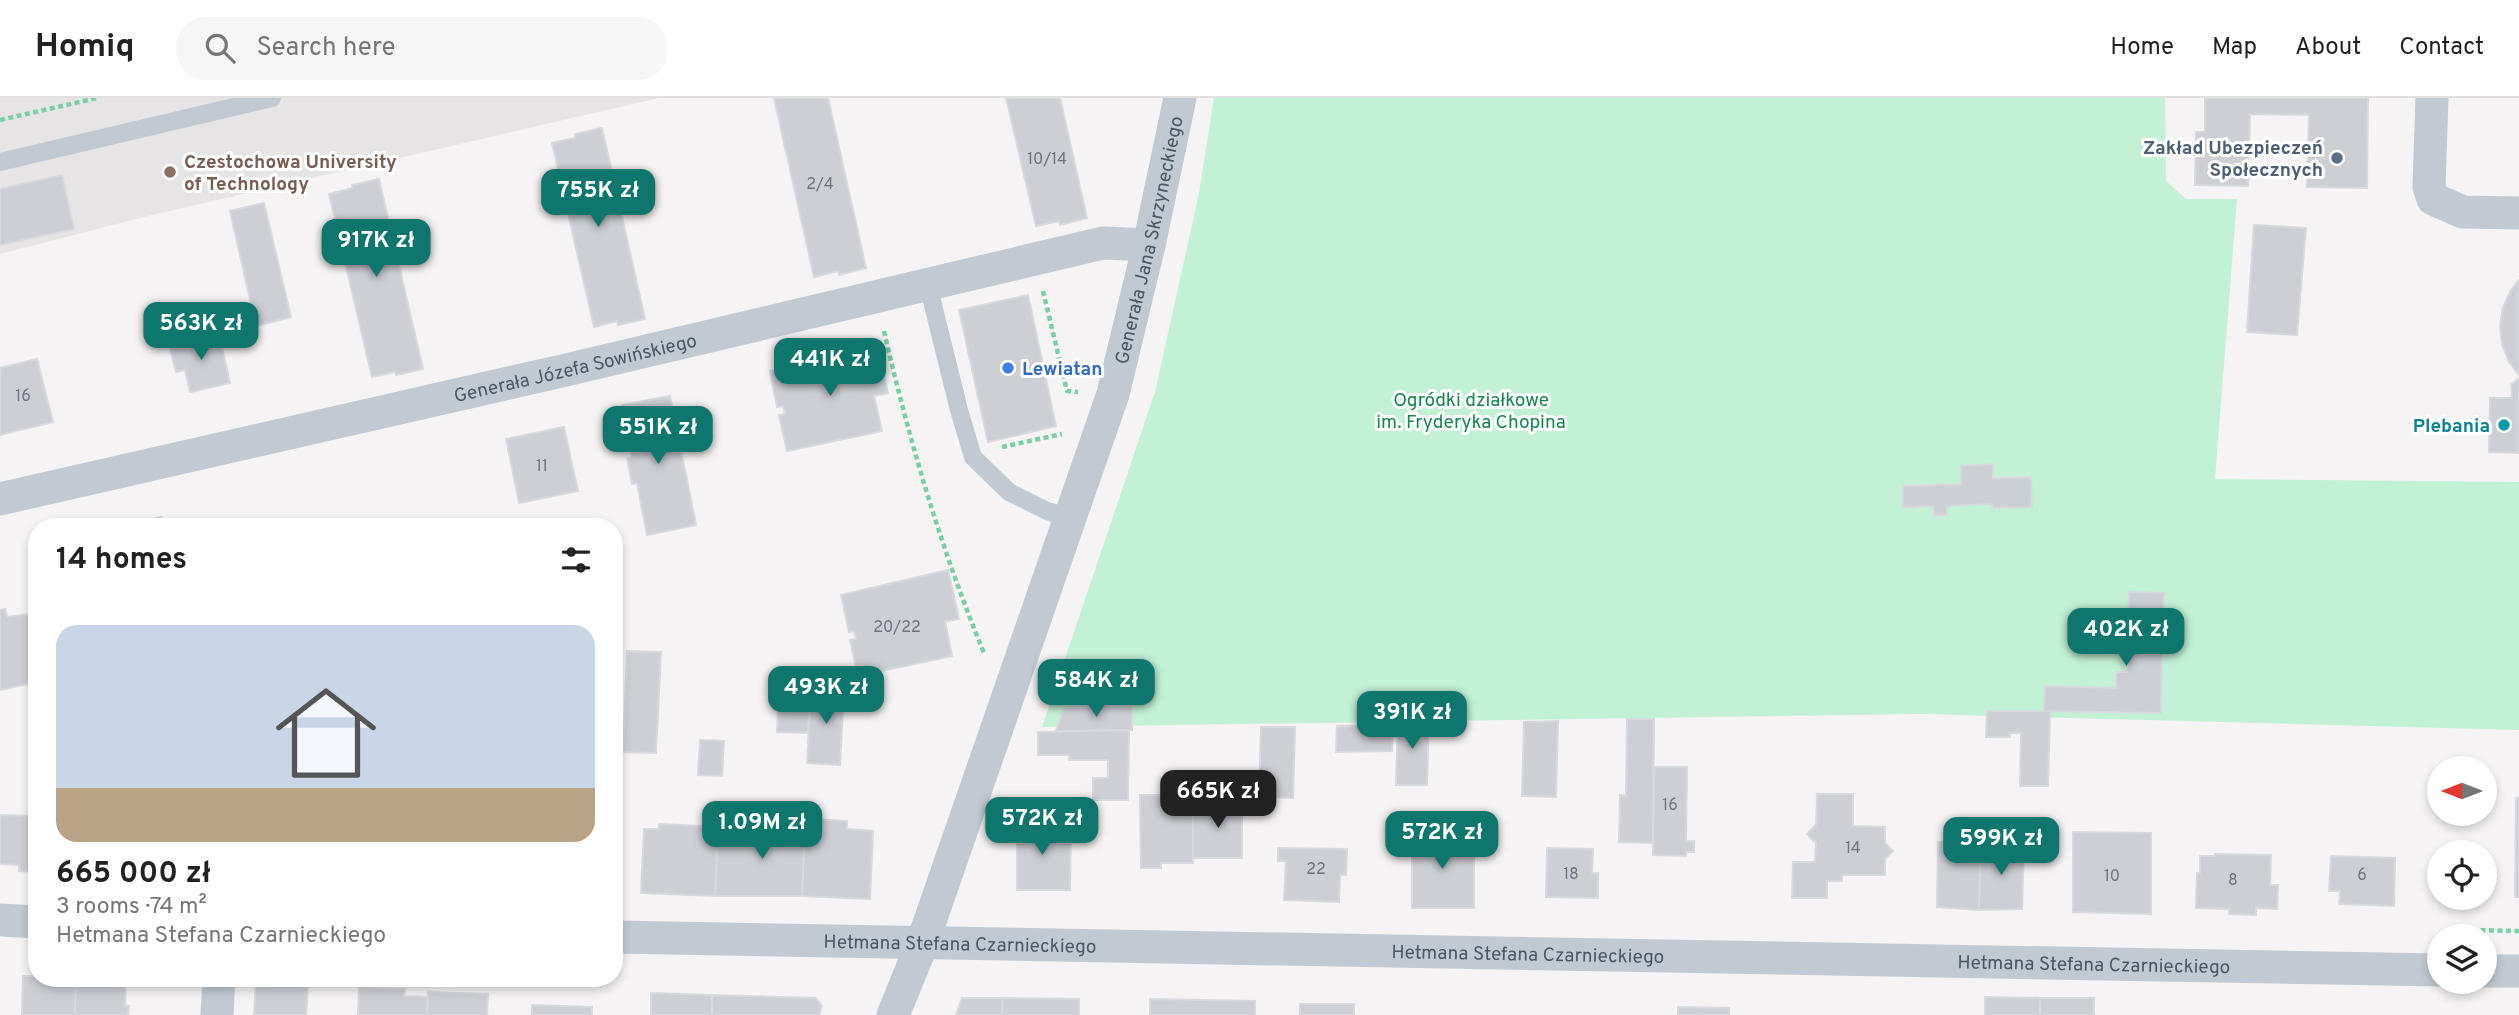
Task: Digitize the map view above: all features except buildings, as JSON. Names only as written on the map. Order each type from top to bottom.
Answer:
[{"type":"street","name":"Generała Jana Skrzyneckiego","points":[[894,1015],[922,944],[1113,394],[1149,245],[1180,98]]},
{"type":"street","points":[[2432,98],[2429,187],[2434,199],[2463,212],[2519,212]]},
{"type":"street","name":"Generała Józefa Sowińskiego","points":[[0,499],[1103,243],[1149,245]]},
{"type":"street","points":[[0,920],[28,922]]},
{"type":"street","name":"Hetmana Stefana Czarnieckiego","points":[[623,937],[2427,970]]},
{"type":"street","points":[[2497,971],[2519,971]]},
{"type":"street","points":[[217,1015],[219,987]]},
{"type":"lane","points":[[0,162],[272,98]]},
{"type":"lane","points":[[928,285],[973,457],[1009,492],[1047,511],[1071,518]]},
{"type":"path","points":[[0,120],[97,98]]},
{"type":"path","points":[[1042,286],[1067,391],[1085,392]]},
{"type":"path","points":[[883,327],[910,438],[968,614],[985,656]]},
{"type":"path","points":[[999,448],[1073,431]]},
{"type":"path","points":[[2497,931],[2519,931]]},
{"type":"shaded area","name":"Czestochowa University of Technology","points":[[0,98],[659,98],[148,216],[0,254]]},
{"type":"green space","name":"Ogródki działkowe im. Fryderyka Chopina","points":[[1214,98],[2165,98],[2166,181],[2186,199],[2237,199],[2215,479],[2519,482],[2519,730],[1921,714],[1042,727],[1155,392],[1199,193]]},
{"type":"place","name":"Zakład Ubezpieczeń Społecznych","points":[[2337,158]]},
{"type":"place","name":"Czestochowa University of Technology","points":[[170,172]]},
{"type":"place","name":"Lewiatan","points":[[1008,368]]},
{"type":"place","name":"Plebania","points":[[2504,425]]}]
